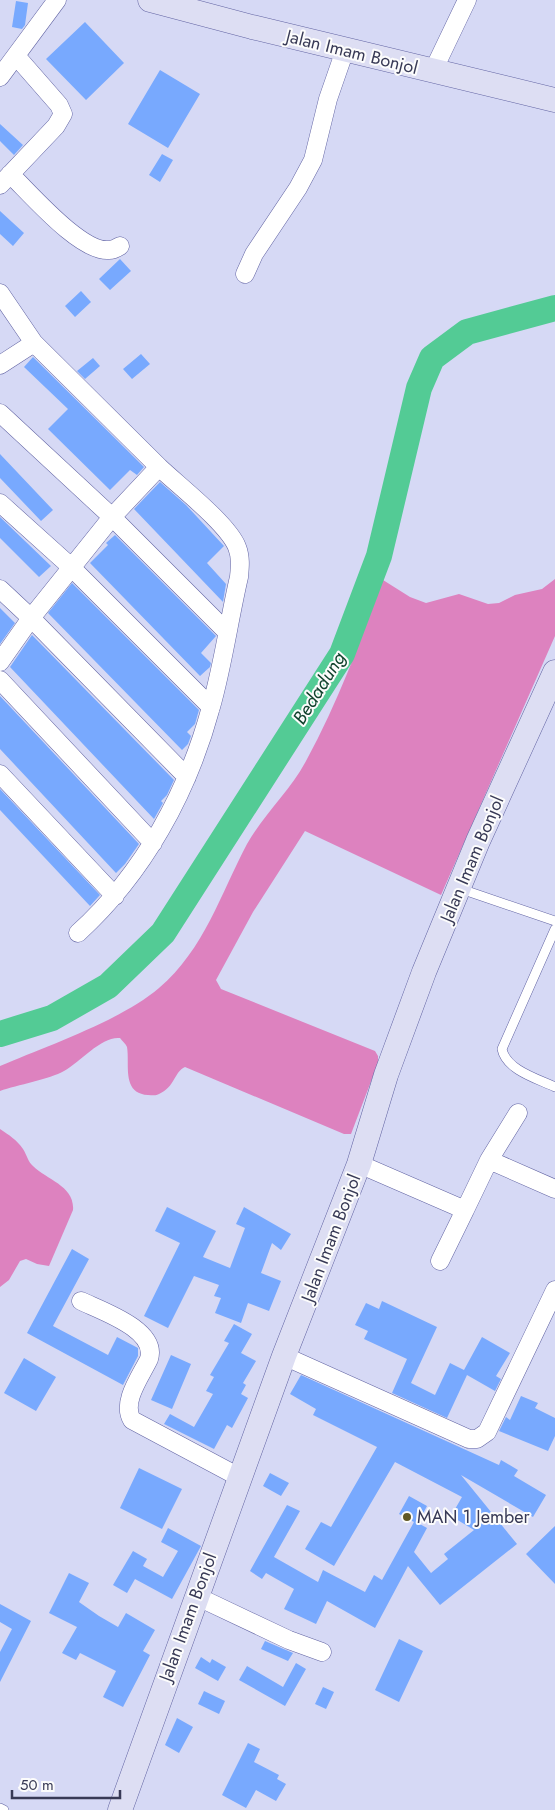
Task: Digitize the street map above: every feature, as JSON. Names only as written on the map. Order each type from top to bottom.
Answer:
[{"type":"street","points":[[0,77],[17,57],[57,0]]},
{"type":"street","name":"Jalan Imam Bonjol","points":[[150,0],[346,50],[555,100]]},
{"type":"street","points":[[433,71],[467,0]]},
{"type":"street","points":[[245,274],[254,254],[298,188],[313,160],[328,100],[346,50]]},
{"type":"street","points":[[17,57],[59,105],[63,114],[61,121],[5,179],[83,242],[109,251],[120,246]]},
{"type":"street","points":[[0,292],[34,343],[159,467],[229,532],[237,546],[241,561],[211,707],[187,777],[153,843],[115,896],[78,933]]},
{"type":"street","points":[[0,365],[34,343]]},
{"type":"street","points":[[0,414],[112,517],[227,632]]},
{"type":"street","points":[[0,662],[70,566],[112,517],[159,467]]},
{"type":"street","points":[[0,503],[70,566],[211,707]]},
{"type":"street","points":[[0,589],[31,618],[187,777]]},
{"type":"street","name":"Jalan Imam Bonjol","points":[[120,1810],[239,1477],[359,1164],[386,1075],[458,888],[555,672]]},
{"type":"street","points":[[0,680],[153,843]]},
{"type":"street","points":[[0,774],[115,896]]},
{"type":"street","points":[[440,1262],[489,1160],[518,1113]]},
{"type":"street","points":[[489,1160],[555,1189]]},
{"type":"street","points":[[359,1164],[465,1210]]},
{"type":"street","points":[[284,1356],[469,1439],[477,1439],[487,1432],[555,1290]]},
{"type":"street","points":[[81,1301],[135,1328],[148,1342],[151,1352],[128,1404],[127,1412],[132,1420],[239,1477]]},
{"type":"street","points":[[196,1596],[289,1640],[322,1652]]},
{"type":"lane","points":[[458,888],[555,921]]},
{"type":"lane","points":[[555,929],[502,1049],[516,1067],[555,1086]]},
{"type":"lane","points":[[0,1808],[4,1810]]},
{"type":"shaded area","points":[[555,579],[555,636],[441,895],[305,831],[253,912],[216,980],[221,989],[375,1051],[378,1056],[378,1063],[351,1134],[344,1134],[185,1067],[181,1069],[168,1088],[158,1095],[139,1093],[130,1083],[127,1047],[120,1038],[113,1038],[99,1045],[71,1067],[58,1074],[0,1091],[0,1066],[83,1032],[125,1011],[159,988],[175,973],[188,956],[200,939],[247,844],[300,772],[318,739],[348,672],[383,580],[410,597],[426,603],[459,594],[488,604],[499,603],[515,595],[542,589]]},
{"type":"shaded area","points":[[0,1129],[18,1143],[33,1166],[65,1189],[70,1195],[73,1210],[49,1266],[37,1264],[26,1259],[20,1261],[9,1280],[0,1287]]},
{"type":"building","points":[[16,1],[28,3],[25,25],[22,29],[12,27]]},
{"type":"building","points":[[85,22],[124,63],[86,100],[46,59]]},
{"type":"building","points":[[160,70],[200,94],[168,148],[128,124]]},
{"type":"building","points":[[0,124],[23,145],[14,155],[0,141]]},
{"type":"building","points":[[162,154],[173,160],[160,182],[149,175]]},
{"type":"building","points":[[0,211],[24,233],[13,246],[0,234]]},
{"type":"building","points":[[120,259],[131,271],[110,290],[99,279]]},
{"type":"building","points":[[81,291],[91,302],[75,317],[65,306]]},
{"type":"building","points":[[141,354],[150,364],[132,379],[123,369]]},
{"type":"building","points":[[33,357],[144,467],[137,475],[130,470],[110,490],[48,429],[68,409],[24,367]]},
{"type":"building","points":[[93,358],[100,366],[85,379],[77,371]]},
{"type":"building","points":[[0,454],[53,510],[41,521],[0,478]]},
{"type":"building","points":[[160,482],[186,505],[224,546],[207,563],[226,584],[223,602],[134,509]]},
{"type":"building","points":[[0,517],[51,566],[39,577],[0,538]]},
{"type":"building","points":[[115,535],[216,636],[201,653],[211,663],[210,667],[200,676],[90,563]]},
{"type":"building","points":[[72,583],[199,710],[195,724],[187,732],[191,736],[188,744],[182,750],[48,613]]},
{"type":"building","points":[[0,608],[15,623],[0,644]]},
{"type":"building","points":[[32,635],[174,780],[167,795],[161,801],[163,803],[154,819],[10,667]]},
{"type":"building","points":[[0,696],[139,844],[116,873],[0,749]]},
{"type":"building","points":[[0,789],[100,895],[90,906],[0,810]]},
{"type":"building","points":[[167,1207],[216,1231],[203,1257],[230,1268],[245,1228],[236,1224],[244,1207],[291,1234],[281,1250],[272,1243],[261,1273],[281,1281],[269,1311],[248,1303],[241,1323],[215,1313],[221,1298],[214,1296],[219,1285],[194,1276],[168,1328],[144,1316],[180,1243],[155,1231]]},
{"type":"building","points":[[72,1249],[89,1259],[53,1326],[108,1355],[117,1337],[138,1348],[138,1356],[123,1385],[27,1333]]},
{"type":"building","points":[[382,1301],[437,1327],[411,1383],[435,1395],[450,1363],[464,1370],[482,1337],[510,1353],[496,1376],[501,1379],[495,1391],[467,1375],[447,1418],[392,1393],[407,1359],[364,1339],[368,1331],[355,1325],[366,1303],[379,1309]]},
{"type":"building","points":[[234,1324],[252,1334],[241,1353],[256,1361],[243,1383],[246,1385],[241,1394],[248,1398],[232,1428],[227,1425],[214,1449],[164,1424],[170,1414],[194,1427],[213,1394],[206,1391],[214,1377],[210,1375],[229,1343],[224,1341]]},
{"type":"building","points":[[171,1355],[191,1364],[172,1409],[151,1400]]},
{"type":"building","points":[[24,1358],[56,1377],[36,1411],[4,1393]]},
{"type":"building","points":[[301,1375],[499,1465],[501,1460],[518,1470],[514,1476],[546,1495],[533,1517],[461,1475],[517,1544],[440,1605],[408,1566],[375,1628],[327,1601],[316,1624],[284,1609],[294,1589],[266,1573],[262,1579],[250,1571],[287,1505],[300,1511],[274,1557],[318,1582],[323,1570],[365,1592],[374,1575],[382,1580],[414,1522],[399,1514],[409,1496],[427,1506],[418,1523],[427,1528],[414,1552],[431,1573],[448,1559],[444,1554],[474,1530],[451,1516],[462,1497],[395,1462],[334,1566],[305,1549],[321,1522],[331,1527],[377,1447],[313,1415],[316,1409],[290,1394]]},
{"type":"building","points":[[521,1396],[538,1403],[535,1408],[555,1418],[555,1436],[548,1451],[499,1431],[506,1417],[510,1420]]},
{"type":"building","points":[[139,1468],[182,1489],[162,1529],[120,1508]]},
{"type":"building","points":[[270,1473],[289,1483],[281,1496],[263,1486]]},
{"type":"building","points":[[555,1526],[555,1584],[526,1554]]},
{"type":"building","points":[[168,1528],[201,1546],[172,1599],[135,1579],[127,1593],[113,1585],[133,1551],[147,1559],[143,1566],[163,1577],[178,1551],[161,1542]]},
{"type":"building","points":[[69,1573],[89,1583],[79,1602],[99,1616],[118,1627],[126,1613],[155,1630],[143,1651],[150,1655],[123,1707],[103,1697],[116,1671],[80,1653],[76,1660],[62,1653],[77,1627],[49,1613]]},
{"type":"building","points":[[0,1604],[31,1621],[0,1682],[0,1652],[12,1629],[0,1622]]},
{"type":"building","points":[[399,1639],[423,1651],[399,1702],[375,1690]]},
{"type":"building","points":[[265,1641],[293,1653],[288,1661],[261,1649]]},
{"type":"building","points":[[201,1657],[210,1663],[212,1659],[226,1667],[218,1681],[195,1668]]},
{"type":"building","points":[[296,1663],[306,1669],[285,1706],[239,1680],[247,1666],[283,1687]]},
{"type":"building","points":[[323,1687],[334,1692],[326,1709],[315,1704]]},
{"type":"building","points":[[204,1691],[225,1701],[219,1714],[198,1704]]},
{"type":"building","points":[[177,1718],[193,1727],[179,1753],[165,1745]]},
{"type":"building","points":[[248,1743],[260,1749],[254,1762],[279,1775],[277,1779],[286,1784],[276,1801],[256,1790],[246,1808],[222,1795]]},
{"type":"waterway","name":"Bedadung","points":[[0,1034],[52,1018],[108,986],[163,933],[342,654],[379,556],[419,388],[432,358],[467,332],[555,308]]},
{"type":"place","name":"MAN 1 Jember","points":[[407,1517]]}]
